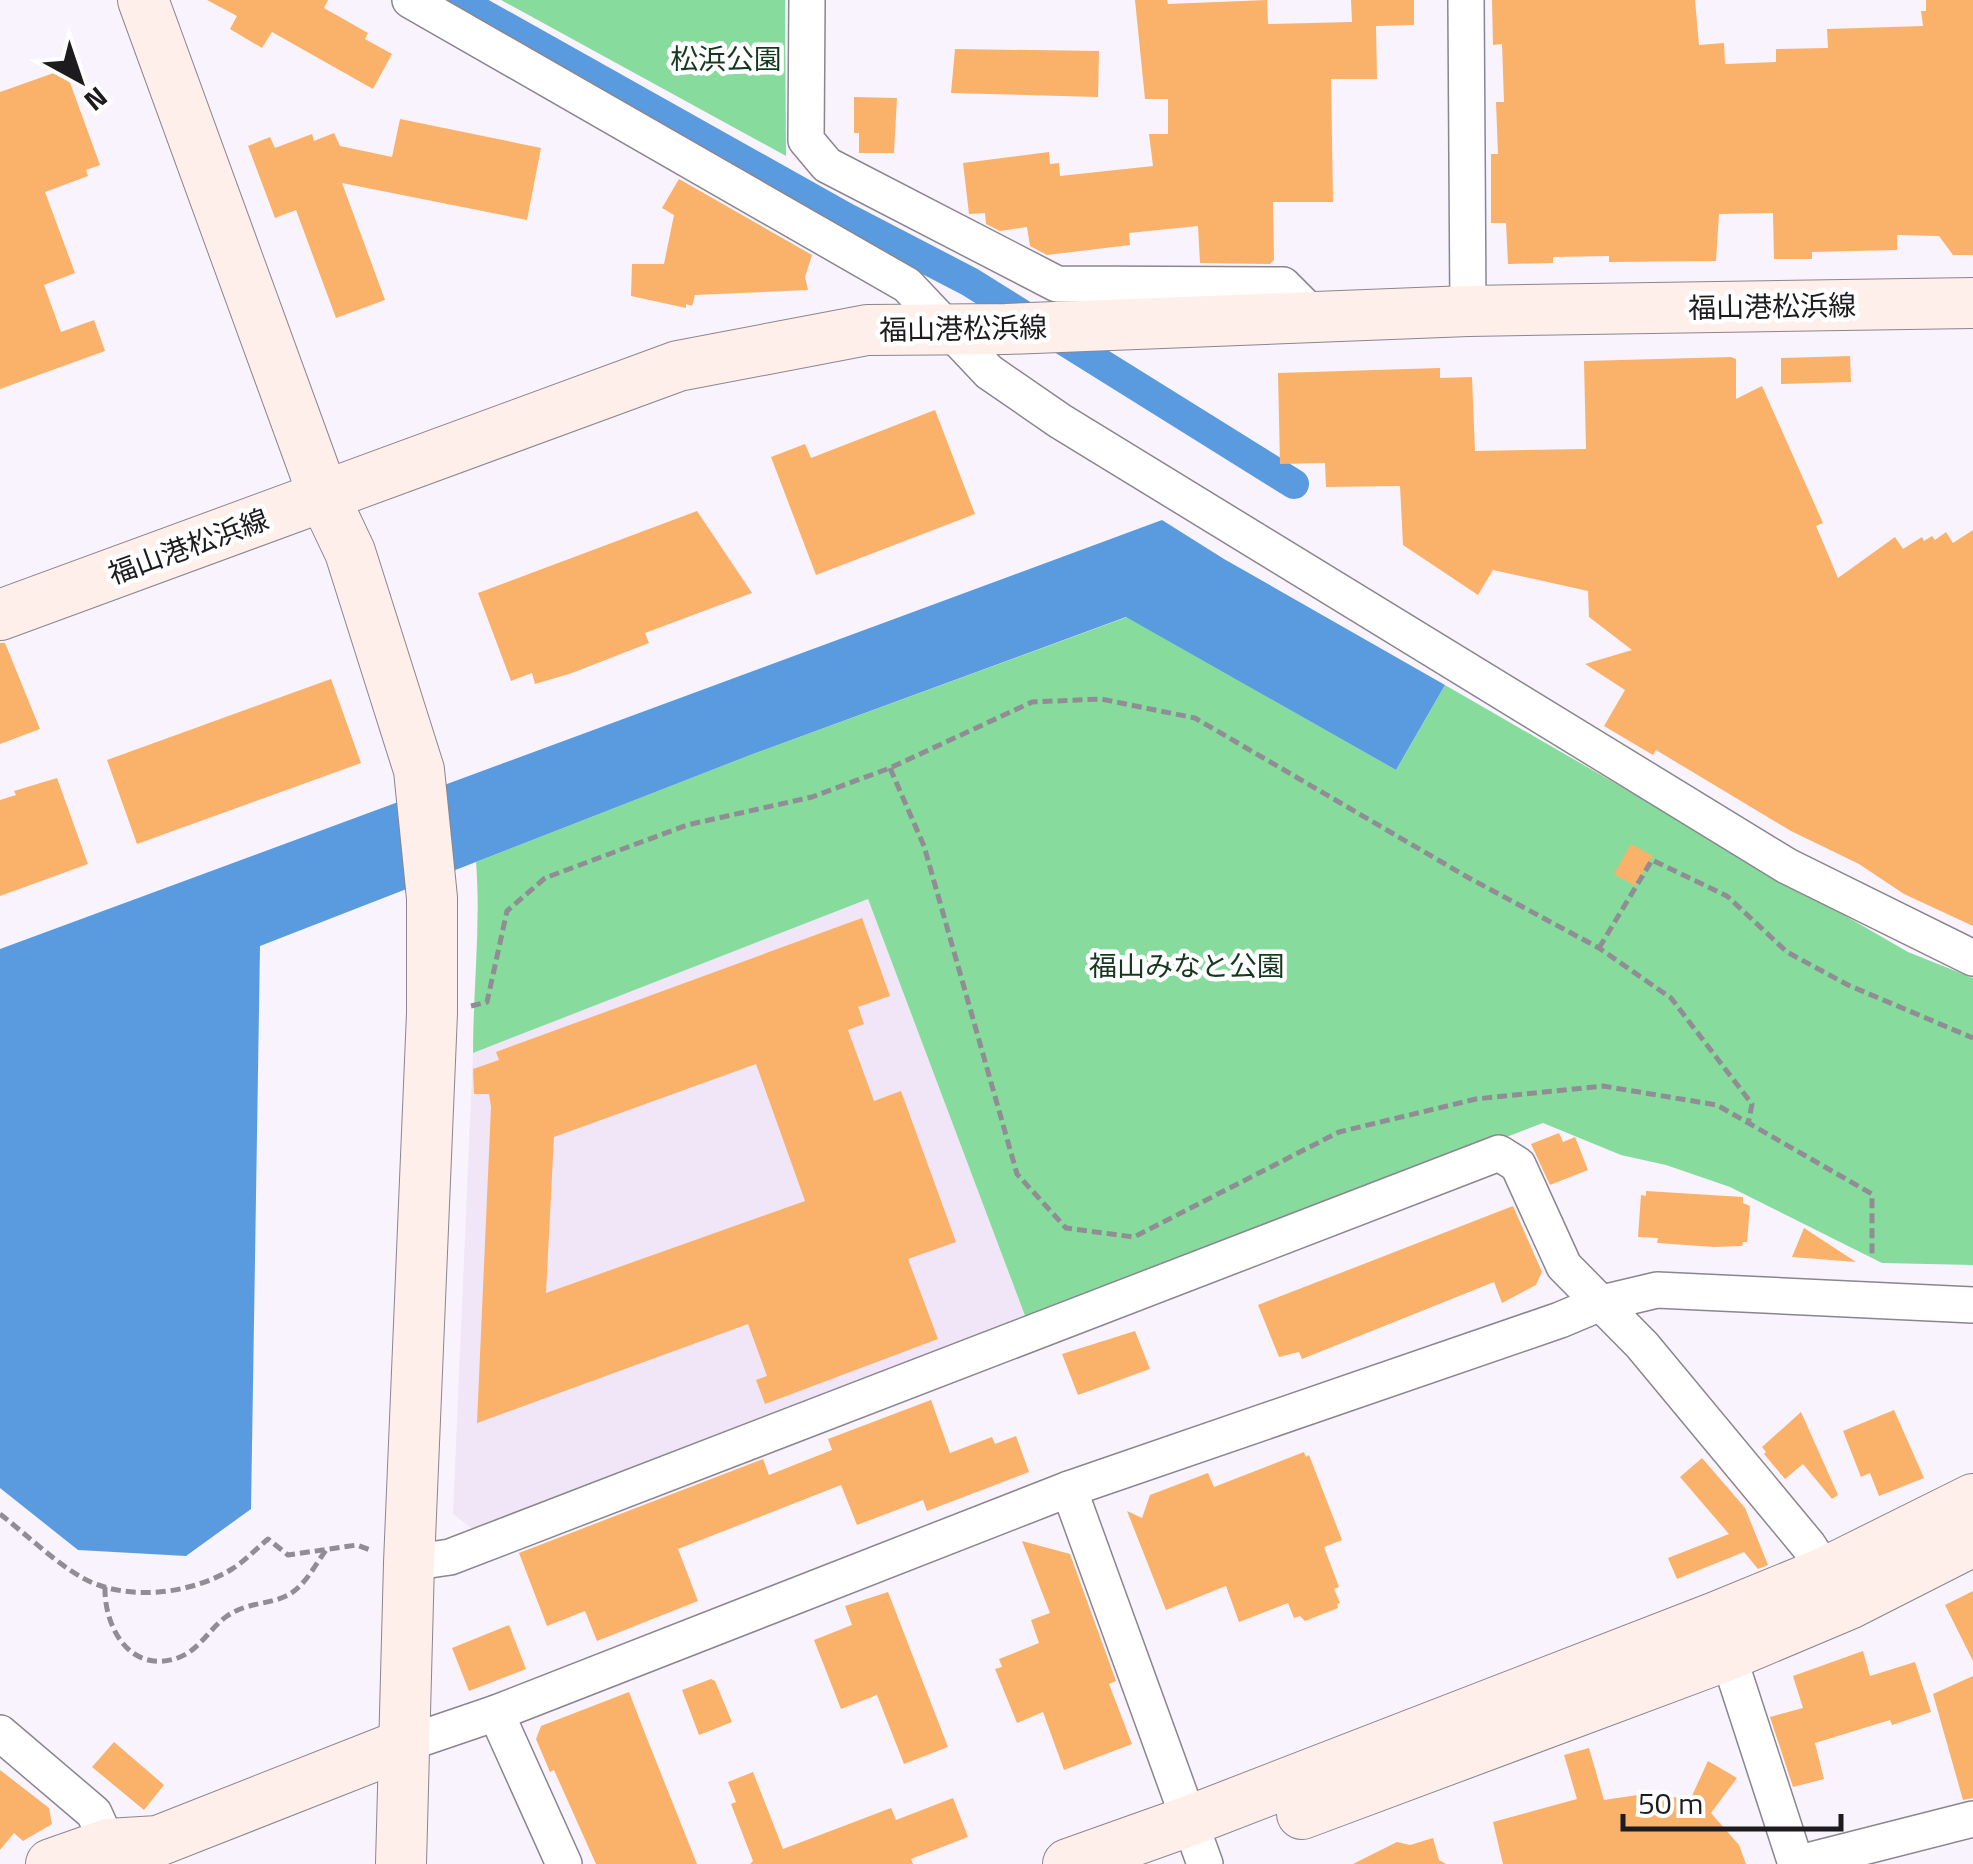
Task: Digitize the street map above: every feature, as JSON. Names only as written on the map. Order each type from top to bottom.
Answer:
[{"type":"street","points":[[142,0],[324,496],[350,552],[419,770],[432,898],[432,1013],[408,1563],[401,1864]]},
{"type":"street","points":[[410,0],[907,285],[989,372],[1060,421],[1770,856],[1973,958]]},
{"type":"street","points":[[807,0],[806,140],[827,164],[1057,284],[1283,285],[1313,316]]},
{"type":"street","points":[[1466,0],[1468,311]]},
{"type":"street","name":"福山港松浜線","points":[[0,615],[678,366],[867,330],[1006,329],[1468,311],[1973,303]]},
{"type":"street","points":[[408,1563],[450,1557],[1499,1154],[1518,1165],[1564,1266],[1642,1346],[1808,1545],[1826,1572]]},
{"type":"street","points":[[51,1864],[108,1844],[158,1841],[1070,1489],[1598,1304],[1657,1290],[1973,1305]]},
{"type":"street","points":[[1070,1489],[1190,1850]]},
{"type":"street","points":[[1190,1850],[1826,1572],[1973,1498]]},
{"type":"street","points":[[1068,1864],[1190,1850],[1728,1654],[1849,1604],[1973,1541]]},
{"type":"street","points":[[1728,1654],[1796,1864],[1973,1819]]},
{"type":"street","points":[[496,1713],[564,1864]]},
{"type":"street","points":[[0,1732],[94,1813],[108,1844]]},
{"type":"path","points":[[432,1013],[487,1002],[507,910],[545,878],[687,825],[812,797],[890,768],[1032,702],[1101,698],[1196,718],[1469,878],[1599,948],[1671,998],[1752,1104],[1748,1125]]},
{"type":"path","points":[[890,768],[924,846],[1017,1174],[1066,1228],[1134,1237],[1339,1132],[1476,1098],[1603,1086],[1717,1105],[1872,1194],[1872,1258]]},
{"type":"path","points":[[1599,948],[1652,860],[1727,896],[1787,952],[1848,985],[1973,1038]]},
{"type":"path","points":[[0,1514],[81,1577],[105,1587],[159,1592],[199,1584],[232,1569],[268,1539],[288,1555],[356,1545],[408,1563]]},
{"type":"path","points":[[105,1587],[104,1606],[118,1641],[136,1654],[157,1660],[178,1658],[193,1650],[226,1617],[256,1602],[292,1593],[326,1550]]},
{"type":"shaded area","points":[[868,899],[1027,1321],[477,1532],[453,1514],[473,1053]]},
{"type":"green space","name":"松浜公園","points":[[501,0],[785,0],[786,156]]},
{"type":"green space","name":"福山みなと公園","points":[[1127,617],[1396,770],[1445,685],[1908,952],[1973,978],[1973,1265],[1882,1263],[1730,1187],[1666,1165],[1621,1155],[1543,1123],[1027,1321],[868,899],[473,1053],[476,862],[753,754]]},
{"type":"water","points":[[1162,520],[1445,685],[1396,770],[1126,617],[753,754],[260,946],[251,1509],[186,1556],[78,1550],[0,1488],[0,949]]},
{"type":"building","points":[[207,0],[328,0],[324,8],[368,33],[365,39],[392,54],[373,89],[272,32],[262,48],[230,29],[237,16]]},
{"type":"building","points":[[1135,0],[1167,0],[1168,4],[1267,0],[1268,24],[1352,22],[1351,0],[1414,0],[1414,25],[1376,26],[1377,79],[1331,79],[1333,202],[1273,202],[1274,260],[1270,264],[1200,263],[1198,226],[1129,233],[1130,245],[1047,255],[1030,246],[1027,227],[1000,231],[986,224],[985,213],[969,214],[963,163],[1049,152],[1050,164],[1059,163],[1060,176],[1153,166],[1149,134],[1168,134],[1168,99],[1145,99]]},
{"type":"building","points":[[1492,0],[1695,0],[1699,45],[1724,43],[1725,64],[1776,62],[1776,49],[1828,48],[1827,29],[1923,26],[1921,11],[1926,11],[1926,0],[1973,0],[1973,255],[1953,255],[1939,236],[1897,235],[1897,250],[1812,252],[1812,259],[1774,259],[1773,213],[1719,214],[1716,261],[1609,262],[1609,256],[1553,257],[1553,263],[1508,264],[1506,223],[1491,223],[1491,154],[1498,154],[1496,102],[1504,102],[1502,44],[1493,45]]},
{"type":"building","points":[[955,49],[1099,51],[1098,97],[951,93]]},
{"type":"building","points":[[65,69],[100,165],[86,170],[88,176],[45,192],[75,273],[44,285],[61,332],[94,320],[105,351],[0,389],[0,92]]},
{"type":"building","points":[[854,97],[897,98],[894,153],[859,153],[859,133],[854,133]]},
{"type":"building","points":[[400,119],[541,148],[527,220],[342,183],[385,300],[336,318],[296,210],[275,218],[248,146],[270,137],[275,148],[312,134],[314,141],[334,133],[340,146],[392,157]]},
{"type":"building","points":[[679,179],[812,255],[805,277],[808,290],[695,295],[692,306],[686,304],[686,308],[631,296],[632,264],[664,264],[674,215],[662,208]]},
{"type":"building","points":[[1850,356],[1851,382],[1781,384],[1781,358]]},
{"type":"building","points":[[1736,359],[1736,399],[1762,386],[1823,523],[1816,526],[1838,578],[1895,537],[1903,549],[1922,537],[1924,541],[1932,536],[1935,540],[1946,532],[1953,543],[1973,530],[1973,926],[1904,894],[1859,864],[1791,831],[1656,750],[1653,755],[1604,726],[1625,690],[1585,664],[1632,650],[1589,617],[1588,591],[1493,570],[1478,595],[1403,545],[1400,486],[1326,487],[1325,463],[1280,464],[1278,373],[1440,368],[1440,378],[1472,377],[1475,451],[1586,449],[1584,361]]},
{"type":"building","points":[[935,410],[975,514],[816,575],[771,457],[805,444],[811,458]]},
{"type":"building","points":[[697,511],[752,593],[645,633],[649,643],[572,673],[535,684],[532,673],[511,681],[478,593]]},
{"type":"building","points":[[0,643],[5,643],[40,729],[0,744]]},
{"type":"building","points":[[331,679],[361,763],[137,844],[107,760]]},
{"type":"building","points":[[57,778],[88,864],[0,896],[0,800],[16,795],[14,791]]},
{"type":"building","points":[[1631,844],[1653,856],[1635,886],[1614,874]]},
{"type":"building","points":[[862,918],[890,996],[858,1007],[864,1024],[848,1030],[874,1101],[901,1091],[956,1242],[908,1259],[938,1339],[765,1404],[756,1380],[767,1376],[748,1324],[477,1423],[491,1107],[489,1094],[474,1094],[473,1069],[499,1060],[496,1052]],"holes":[[[756,1064],[805,1201],[546,1293],[554,1137]]]},
{"type":"building","points":[[1559,1133],[1563,1142],[1575,1137],[1588,1170],[1550,1185],[1531,1144]]},
{"type":"building","points":[[1646,1191],[1743,1197],[1743,1203],[1750,1206],[1747,1242],[1742,1246],[1714,1247],[1657,1243],[1658,1238],[1638,1237],[1641,1195],[1646,1196]]},
{"type":"building","points":[[1513,1206],[1542,1272],[1536,1285],[1502,1303],[1494,1282],[1302,1359],[1299,1352],[1279,1357],[1258,1305]]},
{"type":"building","points":[[1804,1228],[1856,1262],[1792,1257]]},
{"type":"building","points":[[1135,1331],[1150,1369],[1078,1395],[1062,1354]]},
{"type":"building","points":[[931,1400],[950,1453],[992,1437],[995,1444],[1016,1436],[1029,1472],[927,1511],[923,1500],[857,1525],[841,1485],[678,1549],[698,1601],[597,1641],[585,1611],[547,1626],[519,1553],[763,1459],[769,1475],[832,1450],[828,1439]]},
{"type":"building","points":[[1894,1410],[1924,1478],[1879,1496],[1870,1473],[1861,1477],[1843,1431]]},
{"type":"building","points":[[1801,1412],[1838,1495],[1832,1499],[1803,1464],[1785,1479],[1764,1454],[1762,1447]]},
{"type":"building","points":[[1304,1452],[1306,1457],[1309,1455],[1342,1540],[1324,1547],[1339,1587],[1334,1589],[1338,1608],[1305,1621],[1300,1616],[1294,1618],[1288,1603],[1239,1622],[1226,1586],[1166,1610],[1127,1511],[1142,1518],[1150,1495],[1208,1473],[1214,1487]]},
{"type":"building","points":[[1702,1458],[1745,1508],[1768,1565],[1758,1569],[1744,1552],[1677,1579],[1668,1558],[1729,1534],[1680,1477]]},
{"type":"building","points":[[1022,1541],[1070,1554],[1116,1681],[1109,1684],[1132,1744],[1064,1770],[1043,1712],[1017,1723],[995,1669],[1002,1667],[999,1659],[1039,1643],[1031,1620],[1050,1613]]},
{"type":"building","points":[[1973,1591],[1973,1661],[1945,1605]]},
{"type":"building","points":[[888,1592],[948,1747],[904,1764],[877,1695],[841,1709],[814,1640],[852,1625],[845,1606]]},
{"type":"building","points":[[509,1625],[526,1669],[469,1691],[452,1648]]},
{"type":"building","points":[[1863,1651],[1870,1676],[1915,1662],[1931,1712],[1815,1743],[1824,1779],[1793,1787],[1770,1717],[1803,1708],[1793,1676]]},
{"type":"building","points":[[1973,1676],[1973,1798],[1963,1800],[1933,1694]]},
{"type":"building","points":[[711,1679],[732,1722],[699,1735],[682,1690]]},
{"type":"building","points":[[629,1692],[697,1864],[596,1864],[536,1739],[541,1726]]},
{"type":"building","points":[[114,1742],[164,1785],[144,1810],[92,1767]]},
{"type":"building","points":[[1589,1748],[1604,1800],[1651,1793],[1690,1800],[1708,1761],[1737,1778],[1711,1813],[1739,1845],[1746,1864],[1503,1864],[1493,1822],[1577,1799],[1564,1755]]},
{"type":"building","points":[[0,1770],[49,1808],[52,1824],[23,1841],[14,1833],[0,1850]]},
{"type":"building","points":[[753,1772],[783,1849],[891,1808],[896,1820],[953,1798],[968,1837],[911,1859],[913,1864],[750,1864],[753,1861],[731,1804],[736,1802],[728,1782]]},
{"type":"building","points":[[1433,1838],[1439,1860],[1446,1864],[1353,1864],[1397,1842],[1410,1845]]},
{"type":"waterway","points":[[458,0],[845,217],[970,282],[1294,484]]}]
